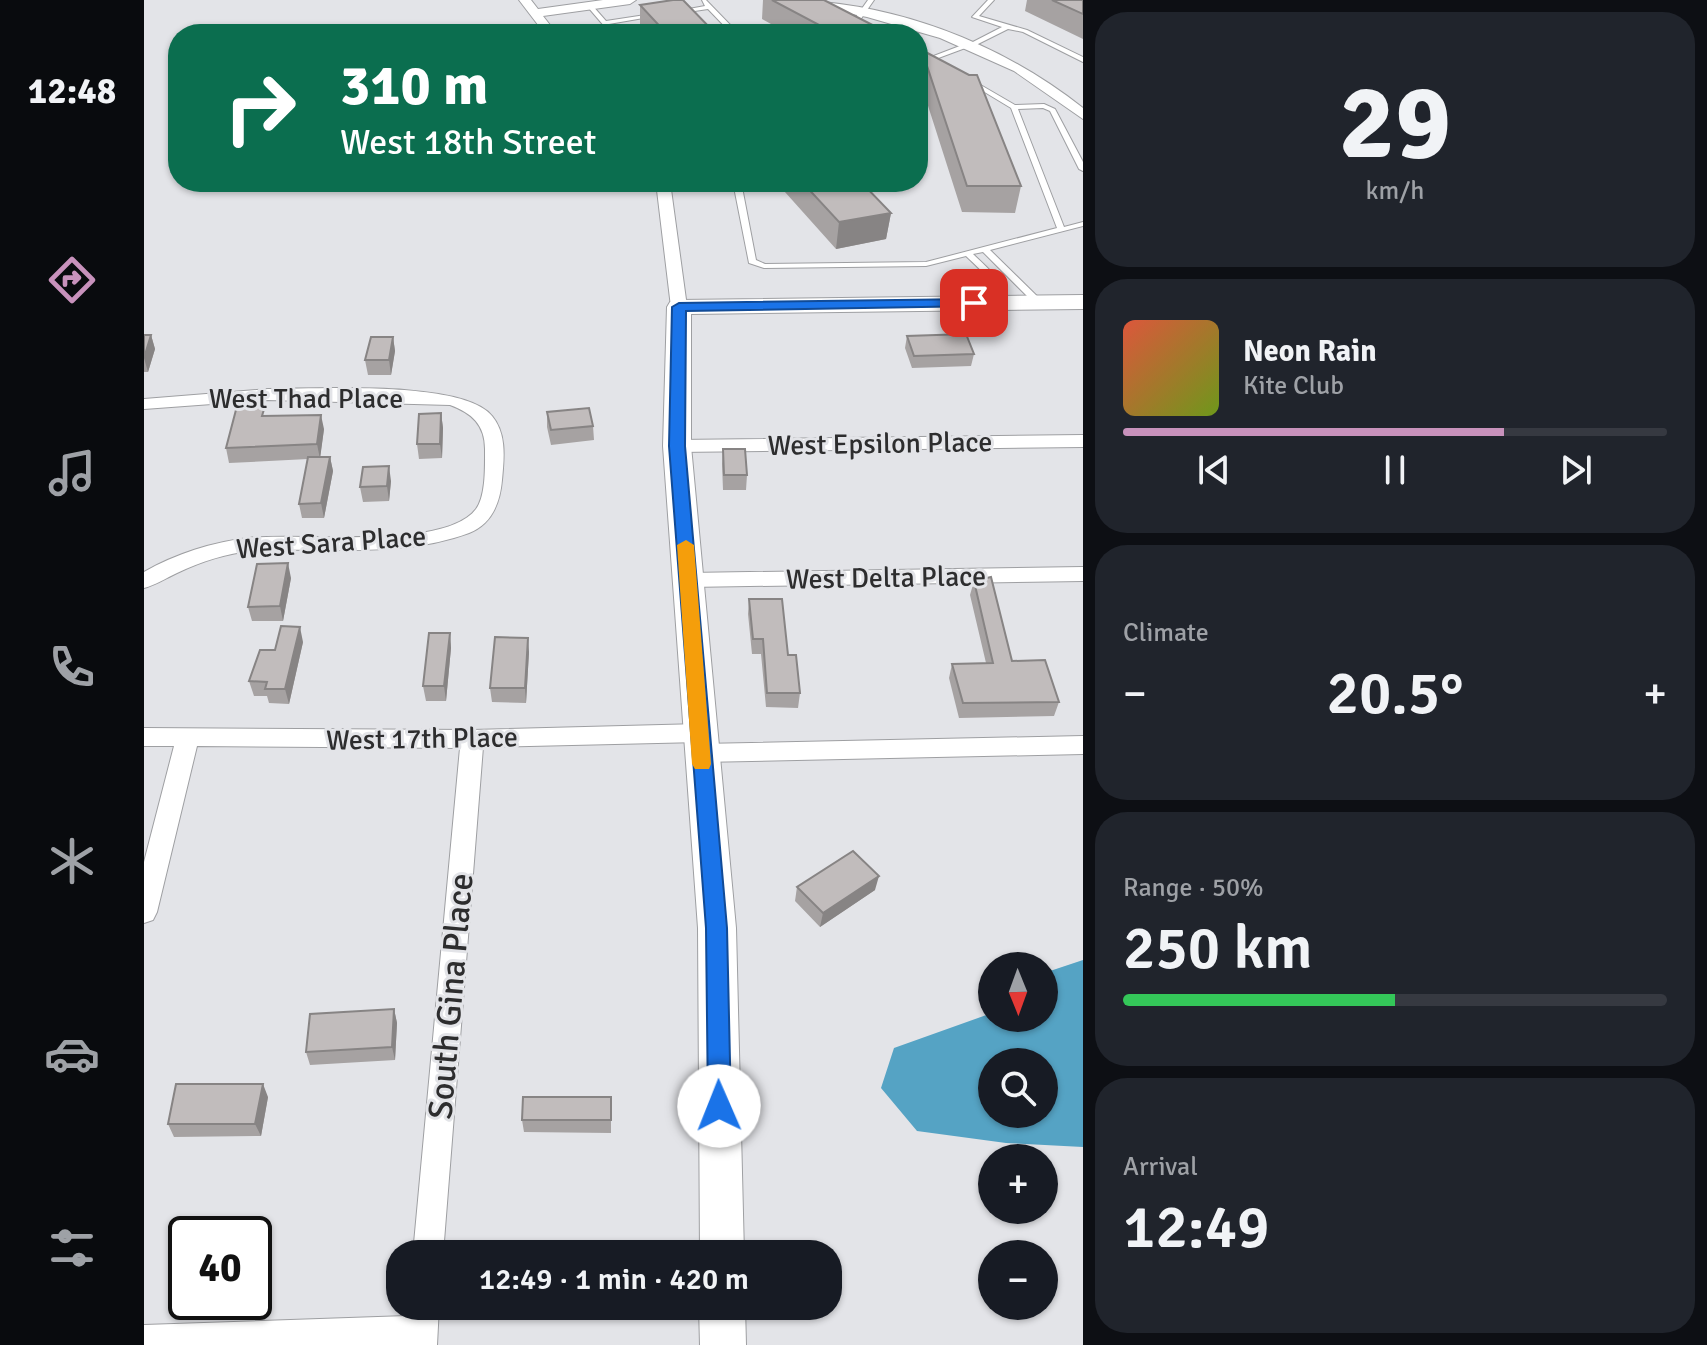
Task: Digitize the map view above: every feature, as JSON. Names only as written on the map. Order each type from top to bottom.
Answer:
[{"type":"street","points":[[525,0],[543,24]]},
{"type":"street","points":[[535,13],[630,0]]},
{"type":"street","points":[[788,0],[862,12],[901,24]]},
{"type":"street","points":[[928,33],[968,45],[1030,73],[1083,115]]},
{"type":"street","points":[[664,192],[679,307],[677,446],[717,928],[722,1240]]},
{"type":"street","points":[[679,307],[1083,302]]},
{"type":"street","name":"West Thad Place","points":[[144,404],[216,398],[371,396],[456,400],[479,411],[492,429],[494,454],[488,505],[474,523]]},
{"type":"street","name":"West Epsilon Place","points":[[677,446],[1083,441]]},
{"type":"street","name":"West Sara Place","points":[[144,581],[193,558],[241,546],[398,542],[474,523]]},
{"type":"street","name":"West Delta Place","points":[[689,580],[1083,574]]},
{"type":"street","name":"West 17th Place","points":[[144,737],[187,740],[472,739],[1083,745]]},
{"type":"street","name":"South Gina Place","points":[[429,1240],[472,739]]},
{"type":"street","points":[[144,912],[187,740]]},
{"type":"street","points":[[722,1320],[723,1345]]},
{"type":"street","points":[[144,1341],[422,1327]]},
{"type":"lane","points":[[854,24],[871,0]]},
{"type":"lane","points":[[991,0],[975,17],[1025,31],[1083,60]]},
{"type":"lane","points":[[678,12],[706,4],[726,24]]},
{"type":"lane","points":[[589,5],[605,23],[664,14]]},
{"type":"lane","points":[[931,59],[1007,27]]},
{"type":"lane","points":[[928,57],[943,65]]},
{"type":"lane","points":[[967,79],[1014,107],[1068,101]]},
{"type":"lane","points":[[1044,106],[1053,110],[1083,169]]},
{"type":"lane","points":[[1014,107],[1061,229]]},
{"type":"lane","points":[[739,192],[755,265],[917,265],[1083,224]]},
{"type":"lane","points":[[985,249],[1038,302]]},
{"type":"lane","points":[[968,254],[1000,288],[1005,295],[1003,303]]},
{"type":"water","points":[[1083,960],[1083,1147],[1006,1143],[917,1131],[881,1088],[894,1048],[978,1018],[978,1032],[1058,1032],[1058,968]]},
{"type":"building","points":[[683,0],[706,24],[658,24],[640,5]]},
{"type":"building","points":[[772,0],[824,0],[871,24],[817,24]]},
{"type":"building","points":[[1052,0],[1083,0],[1083,14]]},
{"type":"building","points":[[928,53],[969,75],[977,75],[1021,186],[967,186],[928,69]]},
{"type":"building","points":[[811,192],[871,192],[891,213],[839,222]]},
{"type":"building","points":[[966,334],[974,354],[914,356],[907,336]]},
{"type":"building","points":[[144,335],[151,335],[144,358]]},
{"type":"building","points":[[371,337],[393,337],[389,360],[365,360]]},
{"type":"building","points":[[237,406],[265,406],[262,416],[321,415],[317,444],[226,448]]},
{"type":"building","points":[[589,408],[593,426],[551,430],[547,412]]},
{"type":"building","points":[[441,413],[440,444],[417,444],[419,414]]},
{"type":"building","points":[[723,449],[745,449],[747,475],[724,475]]},
{"type":"building","points":[[308,457],[330,457],[321,503],[299,504]]},
{"type":"building","points":[[389,466],[387,486],[360,487],[363,467]]},
{"type":"building","points":[[288,563],[280,606],[248,607],[257,564]]},
{"type":"building","points":[[991,577],[1012,661],[1045,660],[1059,702],[963,703],[952,664],[993,663],[974,581]]},
{"type":"building","points":[[749,599],[782,599],[788,655],[796,655],[800,693],[767,693],[763,639],[753,639]]},
{"type":"building","points":[[281,626],[300,627],[285,689],[265,689],[267,682],[249,681],[260,650],[275,650]]},
{"type":"building","points":[[429,633],[450,633],[444,686],[423,686]]},
{"type":"building","points":[[495,637],[528,638],[525,688],[490,688]]},
{"type":"building","points":[[853,851],[879,876],[823,913],[797,887]]},
{"type":"building","points":[[394,1009],[392,1047],[306,1052],[310,1014]]},
{"type":"building","points":[[176,1084],[263,1084],[255,1124],[168,1124]]},
{"type":"building","points":[[523,1097],[611,1097],[611,1120],[522,1120]]},
{"type":"slow traffic","points":[[686,545],[702,764]]},
{"type":"route","points":[[719,1106],[717,928],[677,446],[679,307],[974,303]]}]
